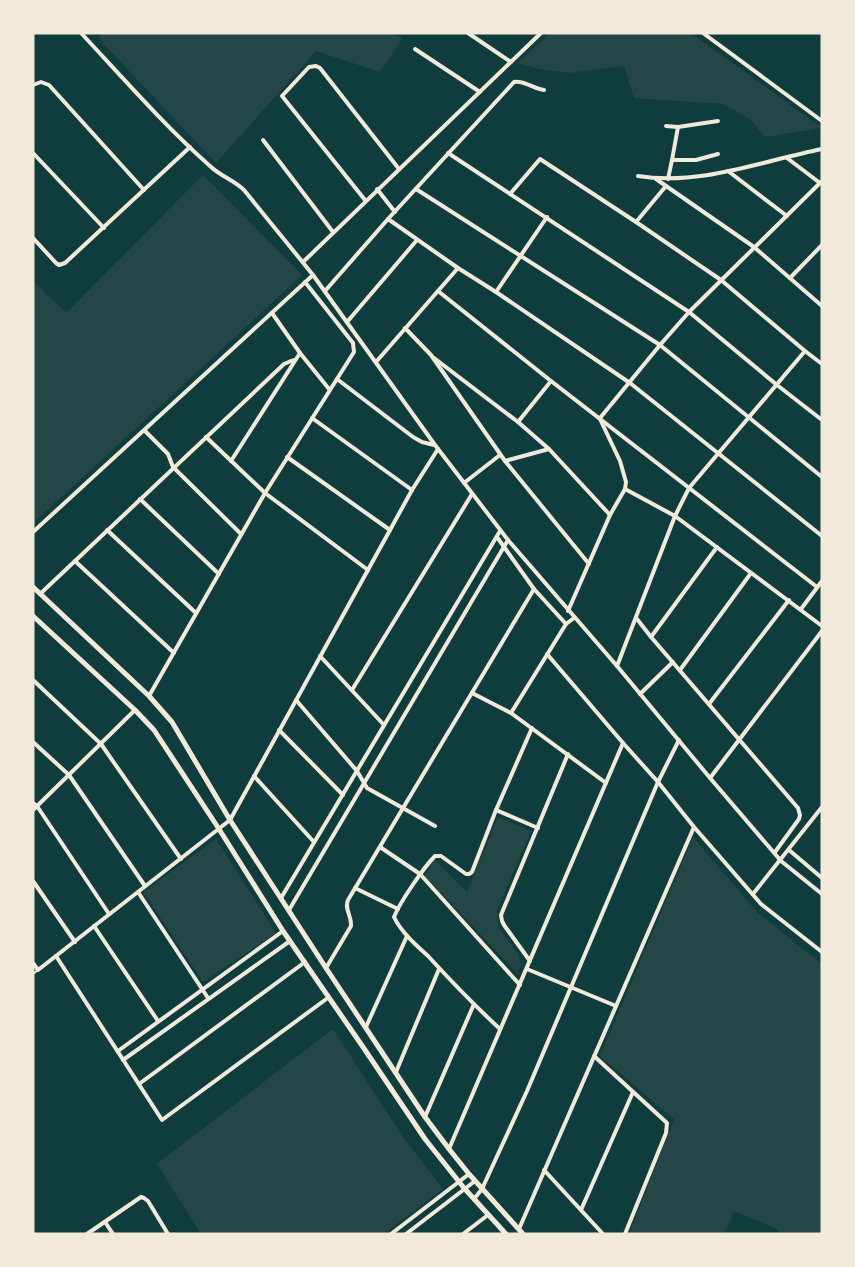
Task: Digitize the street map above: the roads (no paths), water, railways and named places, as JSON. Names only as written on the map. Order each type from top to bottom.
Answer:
[{"type":"street","points":[[81,33],[190,147],[215,171],[244,190],[314,275],[437,448],[507,540],[617,666],[781,861],[822,894]]},
{"type":"street","points":[[468,33],[511,62]]},
{"type":"street","points":[[303,262],[542,33]]},
{"type":"street","points":[[703,33],[822,121]]},
{"type":"street","points":[[415,49],[480,92]]},
{"type":"street","points":[[365,201],[282,96],[309,67],[319,67],[399,169]]},
{"type":"street","points":[[325,291],[514,82],[520,81],[544,90]]},
{"type":"street","points":[[33,85],[41,82],[50,85],[144,190]]},
{"type":"street","points":[[666,126],[718,121]]},
{"type":"street","points":[[668,178],[678,126]]},
{"type":"street","points":[[263,140],[333,232]]},
{"type":"street","points":[[33,238],[56,262],[62,265],[190,147]]},
{"type":"street","points":[[638,176],[656,179],[685,178],[728,171],[822,149]]},
{"type":"street","points":[[33,153],[104,228]]},
{"type":"street","points":[[448,153],[689,312],[822,420]]},
{"type":"street","points":[[672,160],[696,160],[718,154]]},
{"type":"street","points":[[600,418],[689,312],[821,182],[787,158]]},
{"type":"street","points":[[510,194],[540,159],[721,280],[822,364]]},
{"type":"street","points":[[728,171],[787,216]]},
{"type":"street","points":[[656,179],[754,247],[822,306]]},
{"type":"street","points":[[636,222],[666,186]]},
{"type":"street","points":[[377,189],[395,212]]},
{"type":"street","points":[[417,189],[660,345],[822,477]]},
{"type":"street","points":[[496,291],[547,218]]},
{"type":"street","points":[[388,219],[630,383],[822,536]]},
{"type":"street","points":[[347,322],[417,240]]},
{"type":"street","points":[[790,278],[822,245]]},
{"type":"street","points":[[376,362],[458,268]]},
{"type":"street","points":[[33,532],[314,275]]},
{"type":"street","points":[[149,696],[265,493],[352,357],[354,348],[352,344],[305,282]]},
{"type":"street","points":[[438,291],[817,587]]},
{"type":"street","points":[[272,313],[300,353],[330,389]]},
{"type":"street","points":[[405,328],[430,355],[505,461],[589,564]]},
{"type":"street","points":[[617,666],[688,488],[805,351]]},
{"type":"street","points":[[231,461],[300,353]]},
{"type":"street","points":[[816,359],[822,353]]},
{"type":"street","points":[[430,355],[518,422],[549,449],[610,515]]},
{"type":"street","points":[[40,594],[284,364],[296,360]]},
{"type":"street","points":[[337,379],[413,437],[437,448]]},
{"type":"street","points":[[518,422],[551,381]]},
{"type":"street","points":[[312,418],[412,490]]},
{"type":"street","points":[[568,611],[610,515],[625,489],[626,482],[620,461],[600,418]]},
{"type":"street","points":[[145,431],[168,454],[173,467],[242,534]]},
{"type":"street","points":[[206,437],[265,493],[368,570]]},
{"type":"street","points":[[33,963],[38,970],[230,820],[437,448]]},
{"type":"street","points":[[505,461],[549,449]]},
{"type":"street","points":[[464,483],[501,455]]},
{"type":"street","points":[[287,457],[390,530]]},
{"type":"street","points":[[625,489],[675,516],[822,626]]},
{"type":"street","points":[[352,690],[472,494]]},
{"type":"street","points":[[140,499],[219,574]]},
{"type":"street","points":[[107,530],[196,613]]},
{"type":"street","points":[[281,898],[500,531]]},
{"type":"street","points":[[497,537],[534,589],[566,624]]},
{"type":"street","points":[[289,910],[507,540]]},
{"type":"street","points":[[651,638],[717,547]]},
{"type":"street","points":[[75,561],[174,653]]},
{"type":"street","points":[[680,670],[751,573]]},
{"type":"street","points":[[801,609],[822,581]]},
{"type":"street","points":[[33,587],[149,696],[172,722],[230,820],[425,1117],[469,1174],[521,1232],[544,1170],[694,827]]},
{"type":"street","points":[[326,968],[352,923],[346,903],[534,589]]},
{"type":"street","points":[[710,704],[789,600]]},
{"type":"street","points":[[33,616],[135,710],[161,740],[283,931],[425,1139],[458,1181],[506,1234]]},
{"type":"street","points":[[511,713],[566,624],[574,618]]},
{"type":"street","points":[[637,618],[651,638],[798,808],[799,819],[775,852]]},
{"type":"street","points":[[710,778],[822,631]]},
{"type":"street","points":[[547,654],[761,904],[822,952]]},
{"type":"street","points":[[320,656],[384,725]]},
{"type":"street","points":[[640,694],[673,662]]},
{"type":"street","points":[[33,680],[101,744],[181,859]]},
{"type":"street","points":[[472,693],[511,713],[606,783]]},
{"type":"street","points":[[296,700],[357,771],[363,783],[372,791],[435,826]]},
{"type":"street","points":[[109,914],[34,806],[135,710]]},
{"type":"street","points":[[500,1029],[407,936],[395,920],[395,914],[420,874],[435,856],[441,856],[463,872],[469,874],[472,872],[532,728]]},
{"type":"street","points":[[279,730],[342,795]]},
{"type":"street","points":[[474,1199],[482,1189],[527,1091],[658,782],[679,740]]},
{"type":"street","points":[[33,742],[69,775],[145,886]]},
{"type":"street","points":[[449,1149],[623,743]]},
{"type":"street","points":[[530,961],[504,926],[501,915],[568,754]]},
{"type":"street","points":[[254,776],[315,842]]},
{"type":"street","points":[[753,894],[822,807]]},
{"type":"street","points":[[496,810],[538,828]]},
{"type":"street","points":[[380,847],[420,874],[520,985]]},
{"type":"street","points":[[789,850],[822,878]]},
{"type":"street","points":[[33,881],[75,942]]},
{"type":"street","points":[[355,888],[398,909]]},
{"type":"street","points":[[138,892],[208,998]]},
{"type":"street","points":[[94,926],[158,1021]]},
{"type":"street","points":[[118,1051],[283,931]]},
{"type":"street","points":[[366,1027],[407,936]]},
{"type":"street","points":[[123,1060],[290,941]]},
{"type":"street","points":[[56,956],[162,1120],[329,997]]},
{"type":"street","points":[[139,1084],[304,962]]},
{"type":"street","points":[[396,1072],[439,969]]},
{"type":"street","points":[[527,969],[615,1005]]},
{"type":"street","points":[[425,1117],[474,1004]]},
{"type":"street","points":[[594,1056],[667,1123],[666,1133],[625,1234]]},
{"type":"street","points":[[581,1210],[633,1092]]},
{"type":"street","points":[[544,1170],[603,1234]]},
{"type":"street","points":[[391,1234],[469,1174]]},
{"type":"street","points":[[406,1234],[475,1181]]},
{"type":"street","points":[[87,1234],[141,1197],[148,1201],[168,1234]]},
{"type":"street","points":[[463,1234],[489,1215]]},
{"type":"street","points":[[105,1222],[112,1234]]},
{"type":"lane","points":[[33,974],[38,970]]}]
